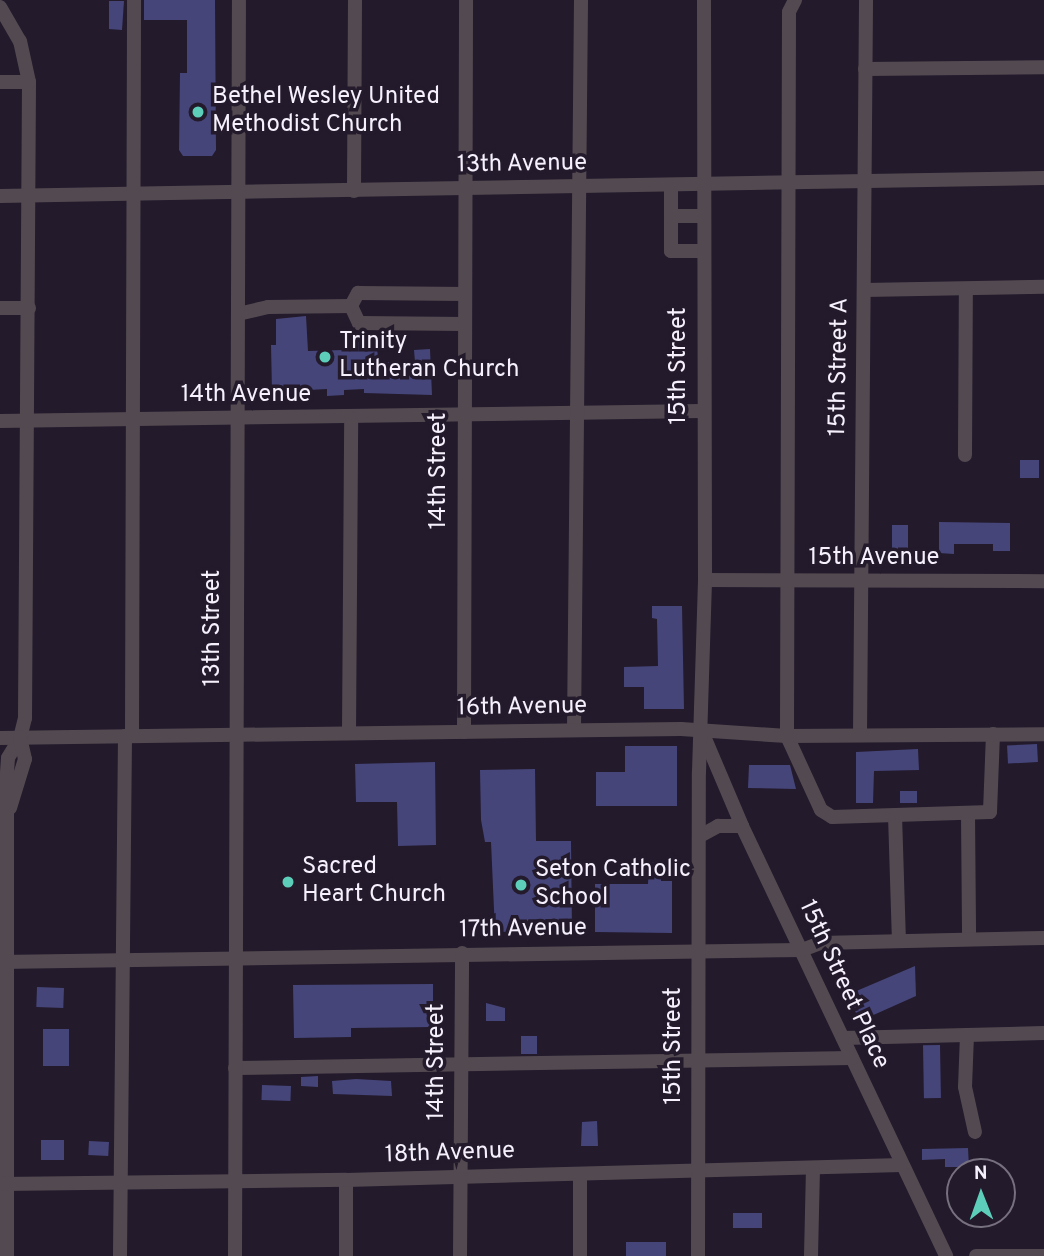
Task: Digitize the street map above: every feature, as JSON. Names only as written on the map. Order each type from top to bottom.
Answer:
[{"type":"street","points":[[120,1256],[121,960],[128,736],[132,419],[134,0]]},
{"type":"street","name":"13th Street","points":[[235,1256],[239,0]]},
{"type":"street","points":[[354,191],[355,0]]},
{"type":"street","name":"14th Street","points":[[464,732],[466,0]]},
{"type":"street","points":[[574,730],[581,0]]},
{"type":"street","name":"15th Street","points":[[698,1256],[698,951],[705,580],[702,411],[704,0]]},
{"type":"street","points":[[795,0],[789,12],[787,736],[825,816],[990,813],[993,807],[993,734]]},
{"type":"street","name":"15th Street A","points":[[860,735],[867,181],[866,0]]},
{"type":"street","points":[[0,7],[20,41],[29,82],[29,420],[25,718],[20,738],[8,758],[10,808],[5,961],[4,1184],[8,1256]]},
{"type":"street","points":[[866,69],[1044,67]]},
{"type":"street","points":[[0,82],[29,82]]},
{"type":"street","name":"13th Avenue","points":[[0,196],[466,190],[1044,177]]},
{"type":"street","points":[[671,185],[671,251],[704,251]]},
{"type":"street","points":[[671,216],[704,216]]},
{"type":"street","points":[[864,290],[1044,287]]},
{"type":"street","points":[[965,455],[966,290]]},
{"type":"street","points":[[238,314],[268,307],[465,294]]},
{"type":"street","points":[[354,300],[359,323],[464,324]]},
{"type":"street","points":[[0,308],[29,308]]},
{"type":"street","name":"14th Avenue","points":[[0,421],[463,417],[702,411]]},
{"type":"street","points":[[349,733],[351,418]]},
{"type":"street","name":"15th Avenue","points":[[705,580],[1044,581]]},
{"type":"street","name":"16th Avenue","points":[[0,738],[574,730],[702,731],[787,736],[1044,734]]},
{"type":"street","name":"15th Street Place","points":[[702,731],[742,826],[946,1256]]},
{"type":"street","points":[[968,814],[969,939]]},
{"type":"street","points":[[895,815],[900,941]]},
{"type":"street","points":[[700,836],[718,826],[742,826]]},
{"type":"street","name":"17th Avenue","points":[[5,961],[802,950],[820,943],[1044,938]]},
{"type":"street","name":"14th Street","points":[[460,1256],[462,953]]},
{"type":"street","points":[[843,1038],[1044,1033]]},
{"type":"street","points":[[967,1035],[965,1087],[975,1132]]},
{"type":"street","points":[[235,1068],[852,1058]]},
{"type":"street","name":"18th Avenue","points":[[4,1184],[237,1183],[813,1170],[902,1165]]},
{"type":"street","points":[[811,1256],[813,1170]]},
{"type":"street","points":[[580,1174],[580,1256]]},
{"type":"street","points":[[346,1180],[346,1256]]},
{"type":"street","points":[[976,1256],[1044,1256]]},
{"type":"building","name":"Bethel Wesley United Methodist Church","points":[[144,0],[215,0],[216,150],[212,156],[183,156],[179,150],[180,73],[187,73],[187,20],[144,20]]},
{"type":"building","points":[[109,1],[124,1],[122,30],[109,29]]},
{"type":"building","name":"Trinity Lutheran Church","points":[[306,316],[308,351],[344,350],[343,337],[360,333],[375,337],[379,362],[415,362],[414,350],[430,349],[432,395],[364,393],[364,389],[344,390],[344,395],[327,396],[327,389],[272,392],[271,345],[276,345],[276,319]]},
{"type":"building","points":[[1020,460],[1039,460],[1039,478],[1020,478]]},
{"type":"building","points":[[939,522],[1010,523],[1010,551],[993,551],[993,544],[954,544],[954,554],[939,553]]},
{"type":"building","points":[[892,525],[908,525],[908,555],[892,555]]},
{"type":"building","points":[[652,606],[682,606],[684,709],[644,709],[644,687],[624,687],[624,667],[658,666],[657,619],[652,618]]},
{"type":"building","points":[[1037,744],[1038,762],[1008,764],[1007,746]]},
{"type":"building","points":[[625,746],[677,746],[677,806],[596,806],[596,772],[625,772]]},
{"type":"building","points":[[918,749],[919,770],[874,771],[873,803],[856,803],[856,752]]},
{"type":"building","points":[[435,762],[436,845],[398,846],[397,802],[356,802],[355,764]]},
{"type":"building","points":[[749,765],[790,765],[796,789],[748,788]]},
{"type":"building","points":[[535,769],[536,841],[571,841],[572,931],[495,932],[491,842],[485,842],[481,820],[480,770]]},
{"type":"building","points":[[900,791],[917,791],[917,803],[900,803]]},
{"type":"building","points":[[649,862],[661,862],[661,881],[672,881],[672,933],[595,932],[595,884],[648,884]]},
{"type":"building","points":[[915,966],[916,996],[860,1021],[847,995]]},
{"type":"building","points":[[433,984],[433,1027],[351,1028],[351,1037],[294,1038],[293,985]]},
{"type":"building","points":[[37,987],[64,988],[63,1008],[36,1007]]},
{"type":"building","points":[[486,1003],[505,1008],[505,1021],[486,1021]]},
{"type":"building","points":[[43,1029],[69,1029],[69,1066],[43,1066]]},
{"type":"building","points":[[521,1036],[537,1036],[537,1054],[521,1054]]},
{"type":"building","points":[[923,1045],[940,1045],[941,1098],[924,1098]]},
{"type":"building","points":[[318,1076],[318,1087],[301,1086],[301,1077]]},
{"type":"building","points":[[332,1081],[391,1081],[392,1096],[333,1094]]},
{"type":"building","points":[[262,1085],[291,1086],[290,1101],[261,1100]]},
{"type":"building","points":[[597,1121],[598,1146],[581,1146],[582,1122]]},
{"type":"building","points":[[41,1140],[64,1140],[64,1160],[41,1160]]},
{"type":"building","points":[[89,1141],[109,1142],[108,1156],[88,1155]]},
{"type":"building","points":[[968,1148],[969,1158],[946,1158],[945,1167],[945,1159],[922,1160],[922,1149]]},
{"type":"building","points":[[733,1213],[762,1213],[762,1228],[733,1228]]},
{"type":"building","points":[[626,1242],[666,1242],[666,1256],[626,1256]]},
{"type":"place","name":"Bethel Wesley United Methodist Church","points":[[198,112]]},
{"type":"place","name":"Trinity Lutheran Church","points":[[325,357]]},
{"type":"place","name":"Sacred Heart Church","points":[[288,882]]},
{"type":"place","name":"Seton Catholic School","points":[[521,885]]}]
